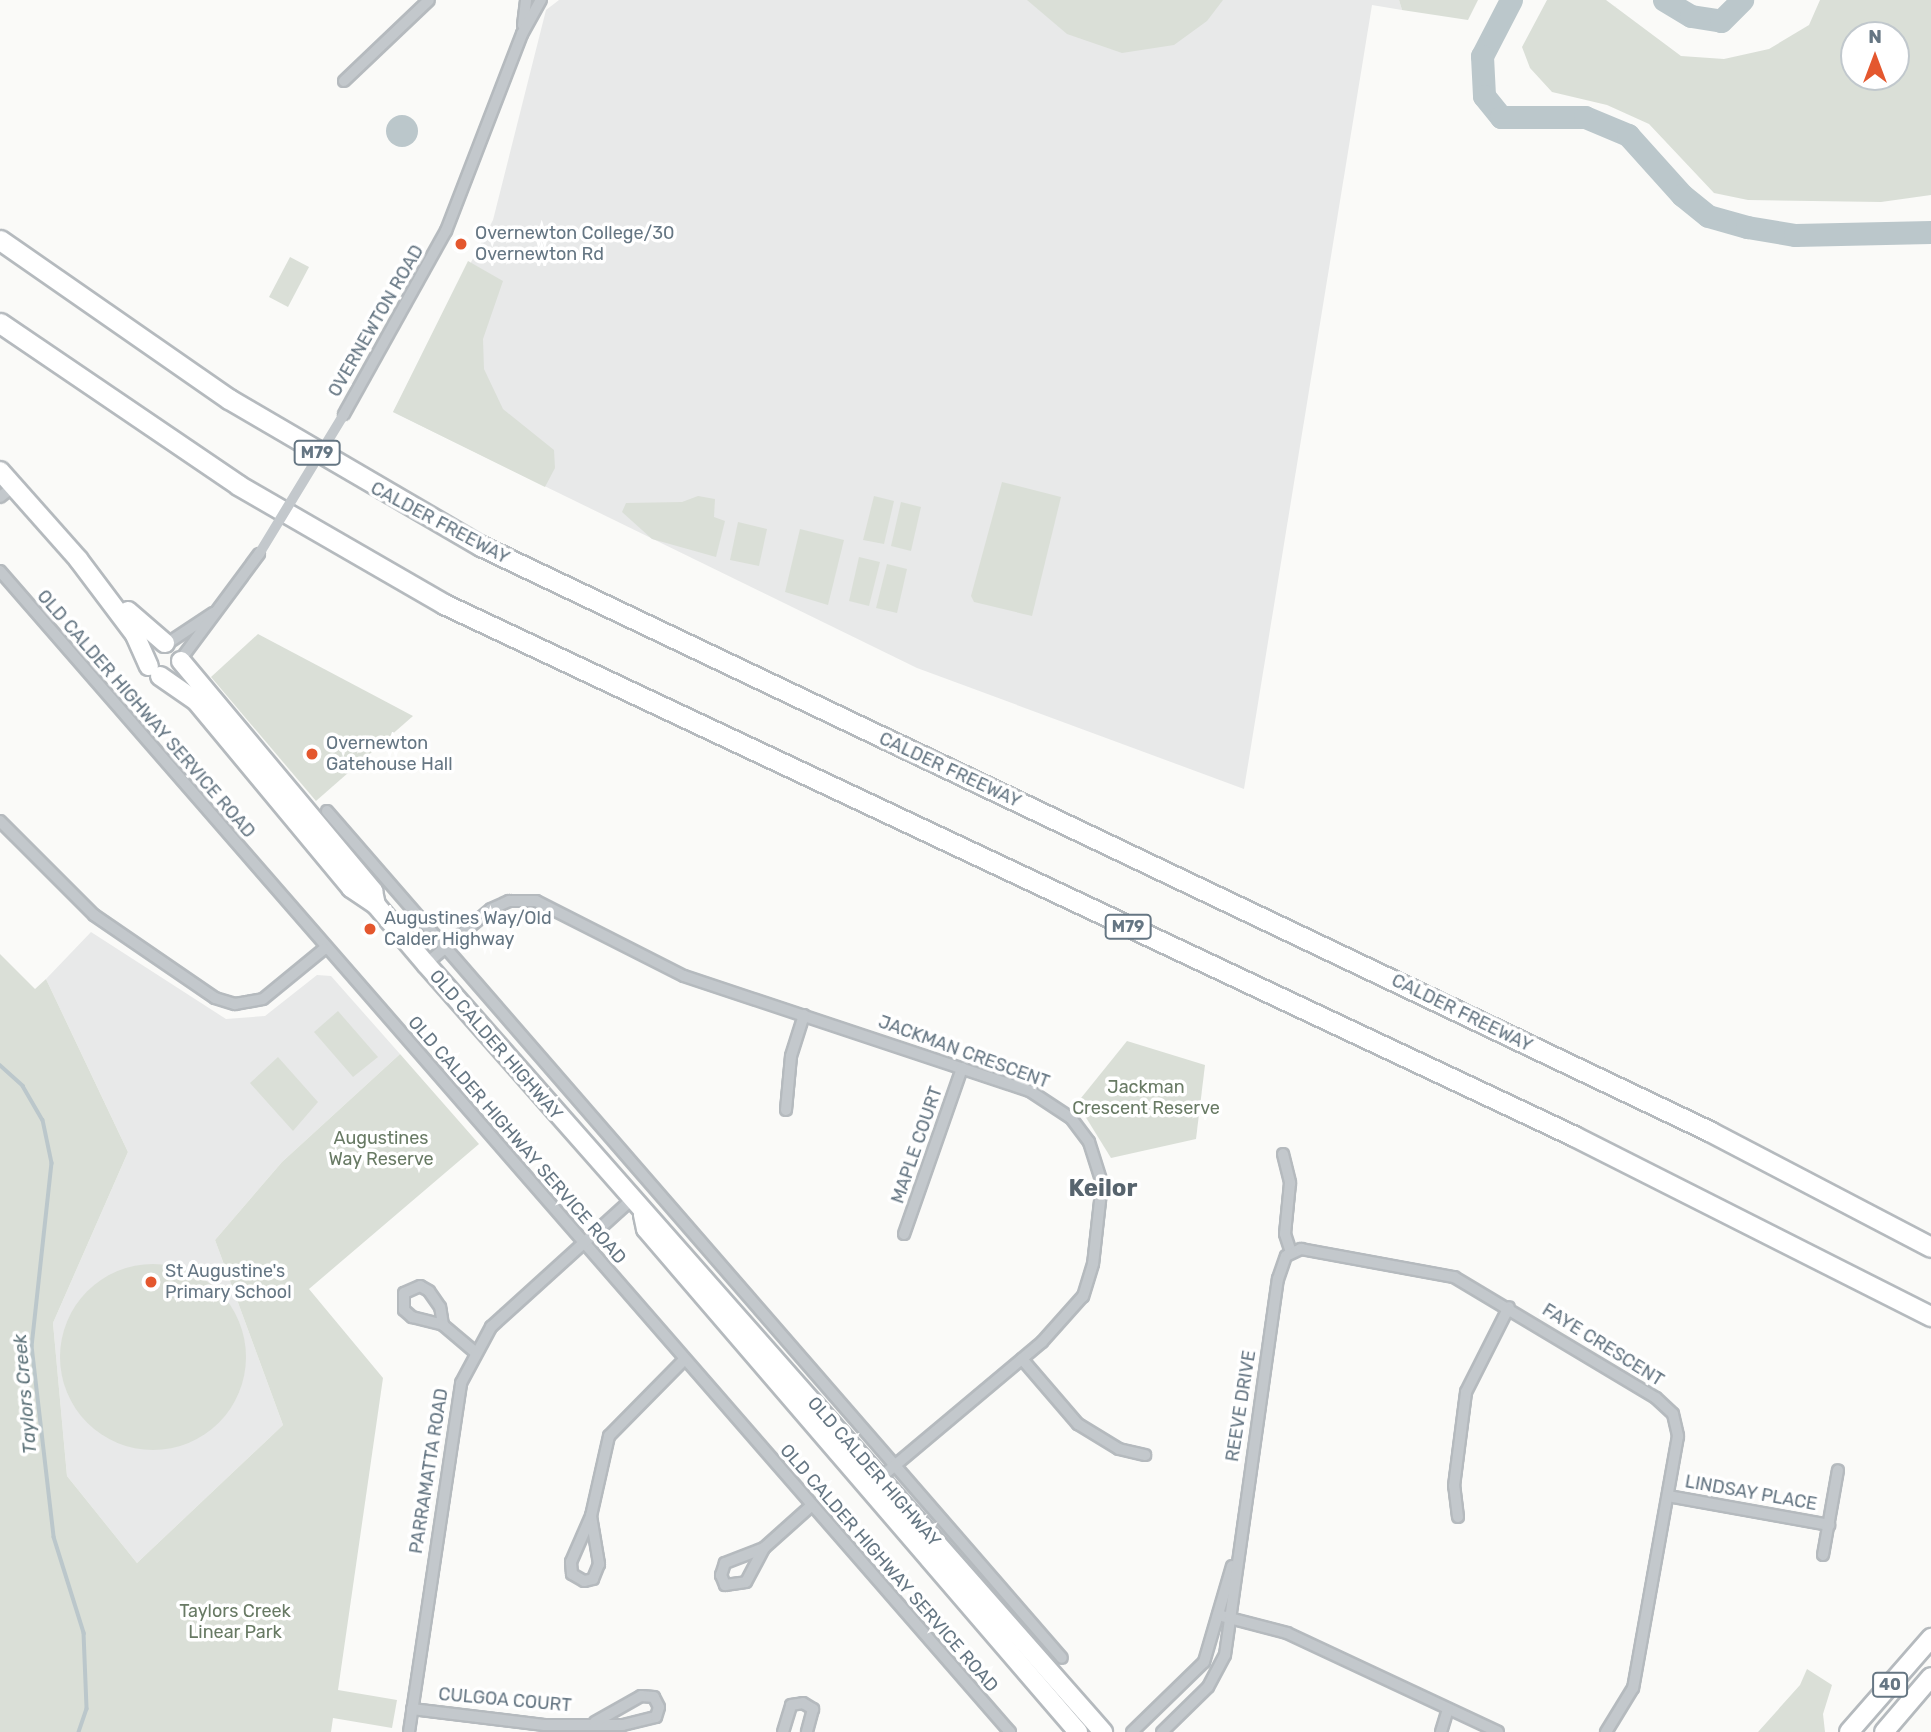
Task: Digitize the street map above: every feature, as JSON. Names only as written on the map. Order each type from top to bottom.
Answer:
[{"type":"highway","points":[[0,226],[187,372]]},
{"type":"highway","name":"CALDER FREEWAY","points":[[0,240],[187,372],[361,479],[600,606],[1711,1132],[1931,1247]]},
{"type":"highway","name":"M79","points":[[0,323],[228,479],[444,604],[1574,1136],[1931,1316]]},
{"type":"main road","points":[[0,471],[7,492],[78,559],[135,635],[154,671]]},
{"type":"main road","points":[[78,559],[90,563],[137,621],[166,643],[150,650],[154,671]]},
{"type":"main road","name":"OLD CALDER HIGHWAY","points":[[166,643],[373,891],[376,905]]},
{"type":"main road","points":[[154,671],[174,673],[181,660]]},
{"type":"main road","name":"OLD CALDER HIGHWAY","points":[[154,671],[196,701],[351,888],[376,905],[631,1201],[643,1216],[646,1229],[874,1484],[1103,1732]]},
{"type":"main road","name":"OLD CALDER HIGHWAY","points":[[874,1484],[1078,1732]]},
{"type":"main road","name":"40","points":[[1849,1732],[1931,1638]]},
{"type":"main road","name":"40","points":[[1884,1732],[1931,1677]]},
{"type":"street","points":[[344,81],[429,0]]},
{"type":"street","name":"OVERNEWTON ROAD","points":[[522,34],[526,0]]},
{"type":"street","name":"OVERNEWTON ROAD","points":[[181,660],[259,554],[344,414],[446,231],[522,34],[541,0]]},
{"type":"street","name":"OLD CALDER HIGHWAY SERVICE ROAD","points":[[0,571],[324,948],[415,1046],[582,1243],[1008,1731]]},
{"type":"street","name":"OVERNEWTON ROAD","points":[[166,643],[223,605]]},
{"type":"street","points":[[327,811],[447,946],[1062,1658]]},
{"type":"street","points":[[0,821],[94,915],[215,998],[235,1004],[263,999],[324,948]]},
{"type":"street","name":"JACKMAN CRESCENT","points":[[426,964],[501,904],[536,901],[668,969],[962,1068],[1060,1108],[1083,1132],[1099,1169],[1101,1206],[1088,1284],[1078,1304],[1022,1359],[874,1484]]},
{"type":"street","points":[[786,1110],[791,1056],[804,1015]]},
{"type":"street","name":"MAPLE COURT","points":[[904,1234],[962,1068]]},
{"type":"street","points":[[1283,1154],[1290,1182],[1285,1234],[1292,1252]]},
{"type":"street","name":"PARRAMATTA ROAD","points":[[409,1732],[461,1383],[475,1352],[491,1327],[631,1201]]},
{"type":"street","name":"REEVE DRIVE","points":[[1162,1732],[1218,1673],[1233,1619],[1236,1553],[1281,1263],[1292,1252]]},
{"type":"street","name":"FAYE CRESCENT","points":[[1292,1252],[1426,1269],[1454,1277],[1509,1307],[1667,1406],[1678,1436],[1633,1688],[1606,1732]]},
{"type":"street","points":[[1458,1517],[1454,1486],[1466,1392],[1509,1307]]},
{"type":"street","points":[[443,1325],[475,1352]]},
{"type":"street","points":[[1022,1359],[1078,1424],[1119,1449],[1144,1455]]},
{"type":"street","points":[[591,1516],[599,1564],[593,1578],[584,1581],[570,1567],[591,1516],[609,1436],[684,1360]]},
{"type":"street","name":"LINDSAY PLACE","points":[[1823,1555],[1838,1471]]},
{"type":"street","name":"LINDSAY PLACE","points":[[1668,1496],[1829,1525]]},
{"type":"street","points":[[764,1548],[811,1506]]},
{"type":"street","name":"REEVE DRIVE","points":[[1132,1732],[1199,1670],[1236,1553]]},
{"type":"street","points":[[1218,1615],[1287,1633],[1498,1732]]},
{"type":"street","name":"CULGOA COURT","points":[[412,1709],[544,1725],[644,1723],[656,1717],[659,1707],[654,1697],[642,1696],[595,1722]]},
{"type":"street","points":[[783,1732],[791,1705],[803,1703],[813,1709],[807,1732]]},
{"type":"street","points":[[1441,1732],[1448,1709]]},
{"type":"shaded area","points":[[559,0],[1399,0],[1402,10],[1372,5],[1244,789],[917,668],[393,412],[493,220],[546,10]]},
{"type":"shaded area","points":[[402,115],[413,120],[418,131],[413,142],[402,147],[391,142],[386,131],[391,120]]},
{"type":"shaded area","name":"St Augustine's Primary School","points":[[91,932],[226,1019],[265,1016],[317,975],[331,976],[400,1054],[282,1162],[215,1240],[283,1425],[137,1563],[67,1476],[53,1323],[128,1152],[46,979]]},
{"type":"green space","points":[[1027,0],[1223,0],[1207,21],[1174,45],[1122,53],[1067,34]]},
{"type":"green space","points":[[1399,0],[1478,0],[1468,20],[1402,10]]},
{"type":"green space","points":[[1547,0],[1606,0],[1681,56],[1724,59],[1769,49],[1809,25],[1820,0],[1931,0],[1931,195],[1881,202],[1748,200],[1714,193],[1649,124],[1607,105],[1552,92],[1530,68],[1522,47]]},
{"type":"green space","points":[[290,257],[309,267],[288,307],[269,297]]},
{"type":"green space","points":[[468,261],[503,281],[483,339],[484,369],[503,409],[554,450],[555,468],[545,487],[393,412]]},
{"type":"green space","points":[[1002,482],[1061,497],[1032,616],[974,602],[971,596]]},
{"type":"green space","points":[[698,496],[715,499],[714,517],[725,521],[716,557],[652,539],[622,512],[626,503],[682,502]]},
{"type":"green space","points":[[874,496],[894,501],[884,544],[863,540]]},
{"type":"green space","points":[[901,502],[921,507],[911,551],[891,546]]},
{"type":"green space","points":[[738,522],[767,529],[759,566],[730,560]]},
{"type":"green space","points":[[800,529],[844,540],[828,605],[785,592]]},
{"type":"green space","points":[[859,557],[880,562],[869,606],[849,601]]},
{"type":"green space","points":[[887,564],[907,569],[897,613],[876,608]]},
{"type":"green space","points":[[258,634],[413,716],[316,801],[211,677]]},
{"type":"green space","name":"Taylors Creek Linear Park","points":[[0,954],[35,989],[46,979],[128,1152],[53,1323],[67,1476],[137,1563],[283,1425],[215,1240],[282,1162],[400,1054],[479,1144],[309,1289],[383,1378],[338,1690],[397,1700],[392,1728],[333,1718],[331,1732],[0,1732]]},
{"type":"green space","points":[[338,1011],[378,1057],[353,1077],[314,1032]]},
{"type":"green space","name":"Jackman Crescent Reserve","points":[[1127,1041],[1205,1065],[1196,1139],[1111,1158],[1077,1103]]},
{"type":"green space","points":[[278,1057],[318,1102],[293,1131],[250,1083]]},
{"type":"green space","points":[[153,1264],[189,1271],[219,1291],[239,1321],[246,1357],[239,1393],[219,1423],[189,1443],[153,1450],[117,1443],[87,1423],[67,1393],[60,1357],[67,1321],[87,1291],[117,1271]]},
{"type":"green space","points":[[1807,1669],[1832,1685],[1823,1714],[1825,1732],[1758,1732],[1800,1685]]},
{"type":"waterway","points":[[1511,0],[1482,56],[1484,96],[1501,117],[1585,117],[1628,135],[1682,195],[1708,216],[1747,227],[1795,235],[1931,232]]},
{"type":"waterway","points":[[1664,0],[1691,16],[1721,21],[1742,0]]},
{"type":"waterway","name":"Taylors Creek","points":[[0,1065],[23,1086],[43,1120],[52,1163],[32,1346],[54,1537],[84,1633],[87,1709],[79,1732]]},
{"type":"place","name":"Overnewton College/30 Overnewton Rd","points":[[461,244]]},
{"type":"place","name":"Overnewton Gatehouse Hall","points":[[312,754]]},
{"type":"place","name":"Augustines Way/Old Calder Highway","points":[[370,929]]},
{"type":"place","name":"St Augustine's Primary School","points":[[151,1282]]},
{"type":"district","name":"Keilor","points":[[1103,1189]]},
{"type":"park label","name":"Augustines Way Reserve","points":[[381,1149]]}]
